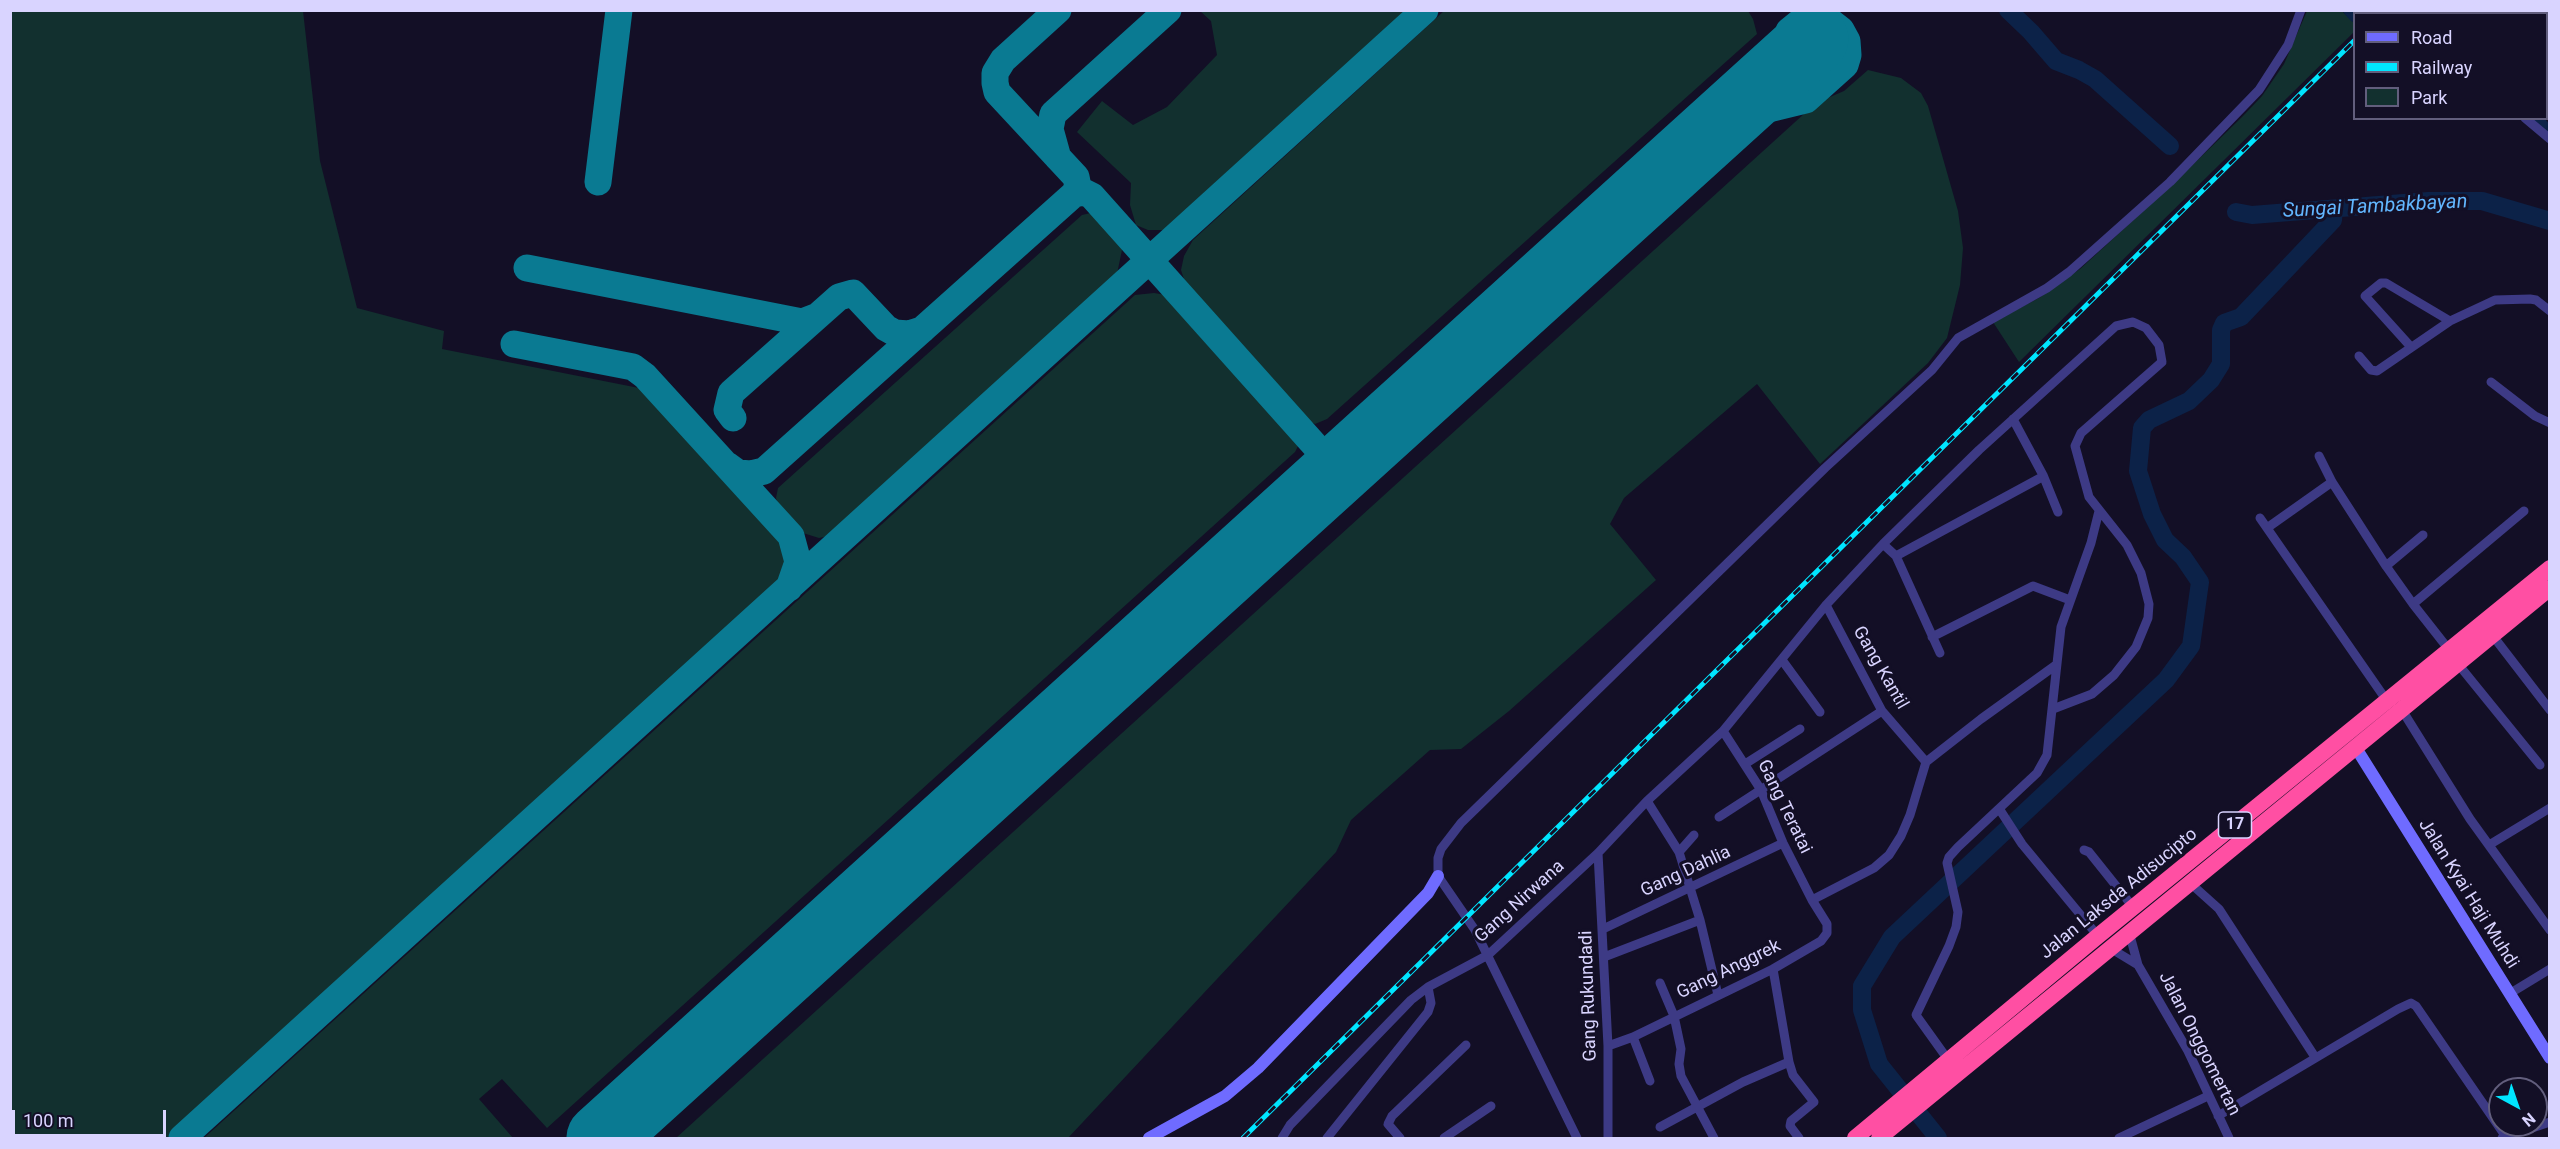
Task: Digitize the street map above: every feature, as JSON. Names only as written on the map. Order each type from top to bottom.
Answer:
[{"type":"highway","name":"Jalan Laksda Adisucipto","points":[[1855,1138],[1883,1129],[1927,1090],[2110,948],[2356,748],[2402,710],[2550,568]]},
{"type":"highway","name":"Jalan Laksda Adisucipto","points":[[1927,1090],[1949,1061],[2133,907],[2387,701],[2493,636],[2550,588]]},
{"type":"street","points":[[1149,1138],[1225,1096],[1250,1076],[1428,893],[1438,876],[1438,858],[1441,849],[1461,823],[1825,468],[1932,370],[1958,338],[2064,276],[2170,182],[2247,105],[2268,79],[2288,45],[2301,10]]},
{"type":"street","points":[[2527,120],[2550,139]]},
{"type":"street","points":[[2411,347],[2365,296],[2381,283],[2386,283],[2450,321]]},
{"type":"street","points":[[2359,356],[2371,370],[2377,371],[2450,321],[2495,300],[2536,300],[2550,311]]},
{"type":"street","name":"Gang Nirwana","points":[[1282,1138],[1290,1125],[1380,1031],[1428,987],[1488,955],[1599,853],[1647,801],[1723,730],[1826,605],[1883,544],[1979,450],[2116,326],[2133,322],[2146,328],[2159,345],[2163,357],[2162,362],[2081,433],[2075,446],[2089,497],[2099,512]]},
{"type":"street","points":[[2491,382],[2535,416],[2550,423]]},
{"type":"street","points":[[2013,419],[2058,512]]},
{"type":"street","points":[[2319,456],[2332,482],[2413,604],[2540,765]]},
{"type":"street","points":[[1896,556],[2042,477]]},
{"type":"street","points":[[2266,528],[2332,482]]},
{"type":"street","points":[[2413,604],[2524,511]]},
{"type":"street","points":[[1949,1061],[1916,1014],[1956,927],[1958,912],[1947,863],[1949,857],[2037,773],[2047,755],[2061,627],[2091,543],[2099,512]]},
{"type":"street","points":[[2053,709],[2092,694],[2114,675],[2136,647],[2148,618],[2149,604],[2141,573],[2127,545],[2099,512]]},
{"type":"street","points":[[2260,518],[2387,701]]},
{"type":"street","points":[[2386,566],[2423,535]]},
{"type":"street","points":[[1883,544],[1896,556],[1940,653]]},
{"type":"street","points":[[1932,637],[2033,586],[2070,600]]},
{"type":"street","name":"Gang Kantil","points":[[1826,605],[1882,711],[1926,762]]},
{"type":"street","points":[[2493,636],[2550,710]]},
{"type":"street","points":[[1782,660],[1820,712]]},
{"type":"street","points":[[1812,900],[1874,868],[1889,855],[1910,815],[1926,762],[2056,665]]},
{"type":"street","points":[[2402,710],[2470,819],[2550,930]]},
{"type":"street","points":[[1719,817],[1882,711]]},
{"type":"street","points":[[1745,764],[1800,729]]},
{"type":"street","name":"Gang Teratai","points":[[1723,730],[1761,790],[1783,843],[1812,900]]},
{"type":"street","name":"Jalan Kyai Haji Muhdi","points":[[2356,748],[2550,1058]]},
{"type":"street","points":[[1647,801],[1679,852],[1700,920],[1718,994]]},
{"type":"street","points":[[2489,845],[2550,808]]},
{"type":"street","points":[[2000,810],[2022,844],[2098,936]]},
{"type":"street","points":[[1679,852],[1694,835]]},
{"type":"street","name":"Gang Dahlia","points":[[1603,929],[1783,843]]},
{"type":"street","points":[[2084,850],[2089,852],[2133,907]]},
{"type":"street","name":"Gang Rukundadi","points":[[1599,853],[1608,1046],[1608,1138]]},
{"type":"street","points":[[1438,876],[1463,909],[1488,955],[1578,1138]]},
{"type":"street","points":[[2189,882],[2219,909],[2315,1057]]},
{"type":"street","name":"Gang Anggrek","points":[[1608,1046],[1633,1037],[1773,969],[1821,941],[1827,933],[1827,924],[1812,900]]},
{"type":"street","points":[[1604,957],[1700,920]]},
{"type":"street","points":[[2129,932],[2138,965]]},
{"type":"street","points":[[2110,948],[2138,965]]},
{"type":"street","name":"Jalan Onggomertan","points":[[2138,965],[2188,1051],[2229,1138]]},
{"type":"street","points":[[1773,969],[1793,1075],[1814,1102],[1791,1121],[1790,1126],[1799,1138]]},
{"type":"street","points":[[2509,993],[2550,969]]},
{"type":"street","points":[[1660,983],[1674,1016],[1681,1049],[1679,1069],[1696,1108],[1714,1138]]},
{"type":"street","points":[[1327,1138],[1428,1012],[1431,1003],[1428,987]]},
{"type":"street","points":[[2218,1116],[2315,1057],[2411,1003],[2416,1006],[2504,1138],[2550,1122]]},
{"type":"street","points":[[1633,1037],[1650,1081]]},
{"type":"street","points":[[1395,1136],[1389,1124],[1392,1116],[1466,1045]]},
{"type":"street","points":[[1660,1128],[1743,1082],[1789,1062]]},
{"type":"street","points":[[2119,1138],[2208,1096]]},
{"type":"street","points":[[1444,1138],[1491,1106]]},
{"type":"green space","points":[[10,11],[303,11],[320,161],[357,308],[444,331],[442,349],[644,389],[695,449],[787,548],[789,560],[786,574],[778,585],[167,1138],[11,1138]]},
{"type":"green space","points":[[1200,11],[1412,11],[1180,222],[1163,230],[1148,230],[1136,225],[1130,205],[1131,183],[1077,132],[1102,101],[1133,125],[1167,107],[1217,55],[1211,21]]},
{"type":"green space","points":[[1444,11],[1748,11],[1757,34],[1327,419],[1315,424],[1303,418],[1186,285],[1181,270],[1184,256],[1193,240]]},
{"type":"green space","points":[[2307,11],[2342,11],[2353,22],[2353,33],[2019,362],[1993,322],[2039,298],[2080,269],[2243,116],[2262,96],[2284,64]]},
{"type":"green space","points":[[1868,70],[1901,78],[1921,93],[1928,106],[1958,211],[1963,248],[1960,285],[1947,338],[1928,363],[1820,464],[1757,384],[1624,498],[1610,524],[1656,580],[1509,711],[1461,749],[1430,750],[1351,820],[1336,852],[1068,1138],[676,1138],[1816,103],[1844,91]]},
{"type":"green space","points":[[1095,212],[1120,236],[1123,245],[1117,274],[1108,287],[833,535],[819,538],[803,533],[779,507],[776,498],[778,488],[1082,215]]},
{"type":"green space","points":[[1154,293],[1166,295],[1179,305],[1297,438],[1298,446],[1295,452],[547,1128],[502,1079],[479,1099],[513,1138],[204,1138],[1135,295]]},
{"type":"waterway","points":[[2008,10],[2056,61],[2095,79],[2170,146]]},
{"type":"waterway","points":[[2348,10],[2353,16]]},
{"type":"waterway","points":[[2539,120],[2550,132]]},
{"type":"waterway","name":"Sungai Tambakbayan","points":[[2236,212],[2252,215],[2429,201],[2482,201],[2550,221]]},
{"type":"waterway","points":[[1938,1138],[1879,1064],[1862,1010],[1862,986],[1892,937],[2166,680],[2191,646],[2200,582],[2183,557],[2165,540],[2152,514],[2138,471],[2142,428],[2149,420],[2189,401],[2211,380],[2221,364],[2221,330],[2224,323],[2241,317],[2333,220],[2334,209]]},
{"type":"taxiway","points":[[598,182],[619,10]]},
{"type":"taxiway","points":[[727,465],[738,473],[751,474],[764,471],[1074,194],[1078,187],[1076,177],[997,92],[995,83],[995,73],[1003,60],[1058,10]]},
{"type":"taxiway","points":[[1058,158],[1050,129],[1053,114],[1168,10]]},
{"type":"taxiway","points":[[182,1138],[1425,10]]},
{"type":"taxiway","points":[[1724,120],[1806,100],[1845,65],[1848,55],[1847,41],[1841,30],[1832,23],[1805,18],[1789,31],[1783,67]]},
{"type":"taxiway","points":[[1074,194],[1084,192],[1092,196],[1319,450],[1324,463],[1322,484]]},
{"type":"taxiway","points":[[527,268],[802,322],[815,317]]},
{"type":"taxiway","points":[[733,418],[727,410],[731,393],[839,297],[853,293],[886,328],[895,333],[909,334],[922,330]]},
{"type":"taxiway","points":[[514,344],[633,367],[645,376],[791,536],[798,562],[789,588]]},
{"type":"taxiway","points":[[1319,450],[1331,456],[1357,452]]},
{"type":"runway","points":[[601,1138],[1814,39]]},
{"type":"railway","points":[[1243,1138],[2353,42]]}]
